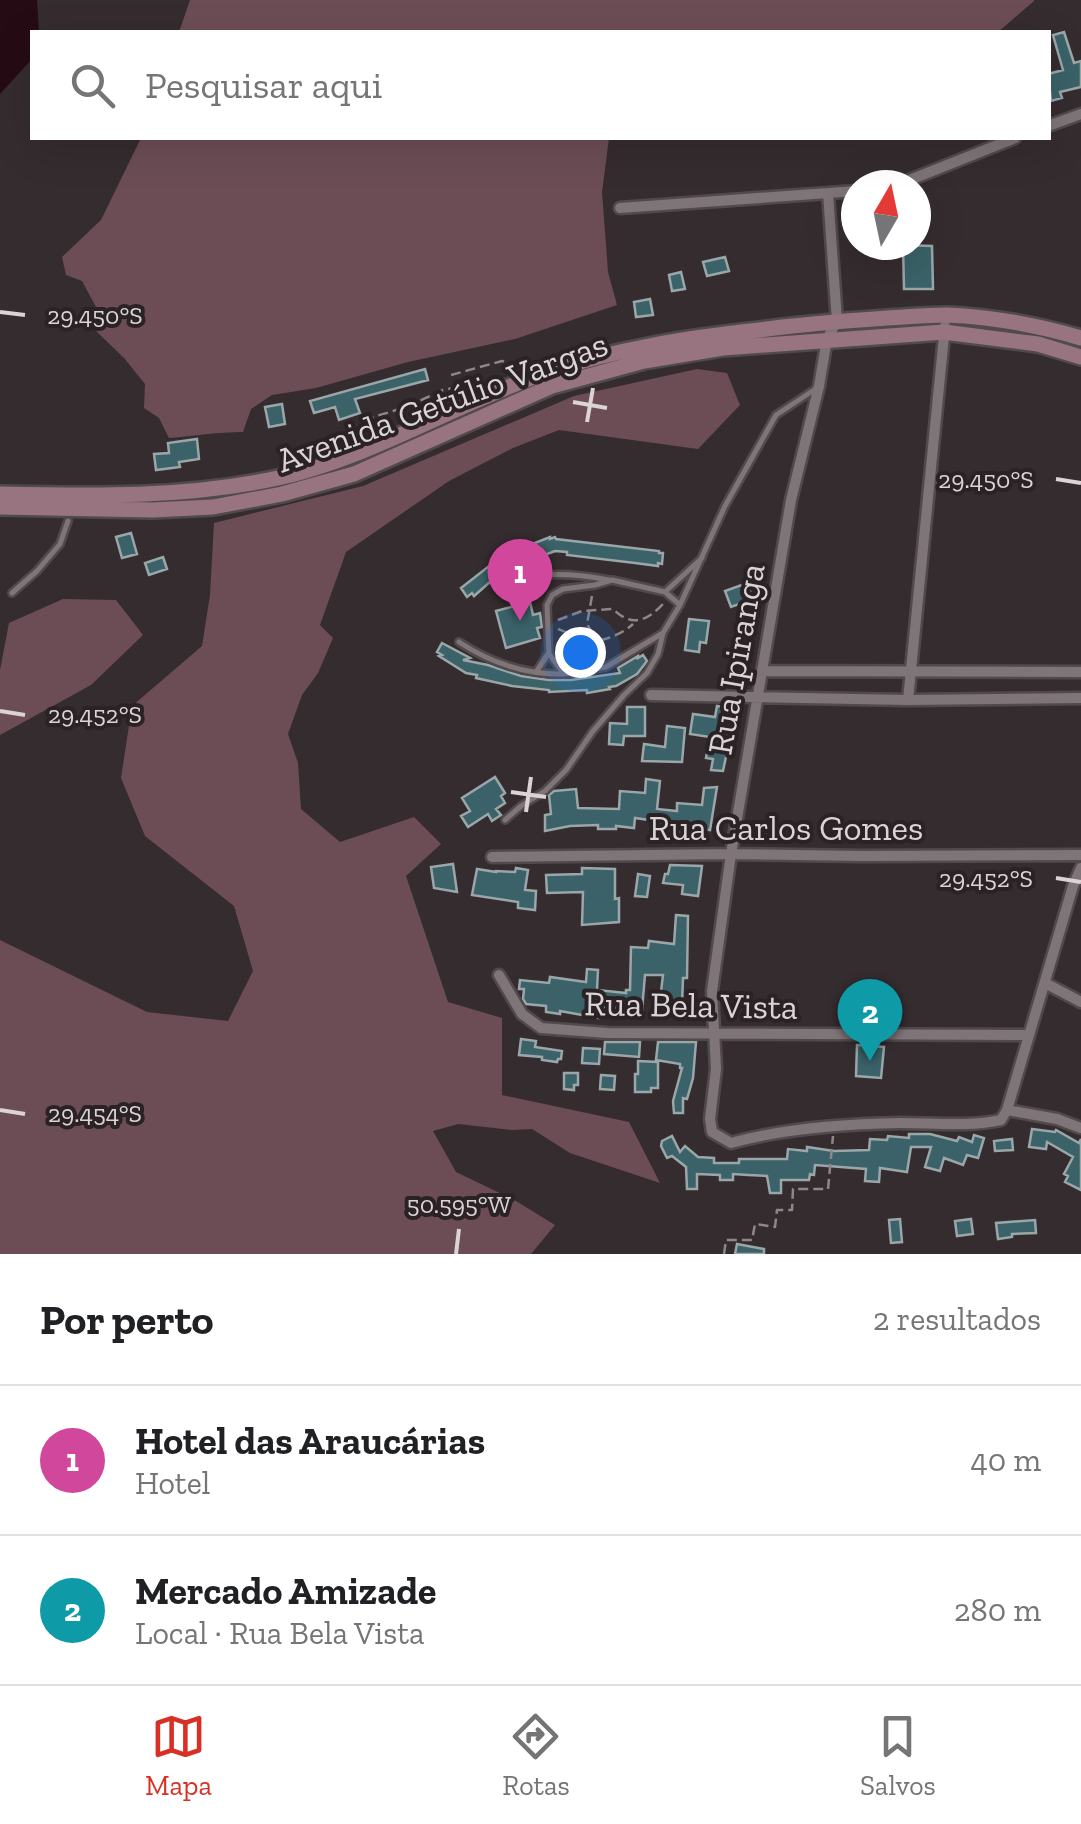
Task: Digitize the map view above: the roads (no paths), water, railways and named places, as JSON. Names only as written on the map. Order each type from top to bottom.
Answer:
[{"type":"main road","name":"Avenida Getúlio Vargas","points":[[0,494],[155,494],[213,490],[282,477],[358,453],[542,374],[680,339],[837,322],[1011,321],[1081,338]]},
{"type":"main road","name":"Avenida Getúlio Vargas","points":[[0,507],[68,515],[214,507],[282,494],[354,474],[552,386],[644,361],[723,348],[946,323],[1081,357]]},
{"type":"street","points":[[1051,125],[1081,114]]},
{"type":"street","points":[[931,171],[1010,140]]},
{"type":"street","points":[[620,208],[841,192]]},
{"type":"street","points":[[828,193],[837,322]]},
{"type":"street","name":"Rua Ipiranga","points":[[837,322],[827,339],[791,500],[731,854],[712,991],[716,1069],[712,1132],[730,1143],[758,1136],[896,1123],[986,1124],[1001,1120],[1007,1110]]},
{"type":"street","points":[[908,700],[946,323]]},
{"type":"street","points":[[762,671],[1081,672]]},
{"type":"street","points":[[651,695],[908,700],[1081,698]]},
{"type":"street","name":"Rua Carlos Gomes","points":[[492,857],[1081,855]]},
{"type":"street","points":[[1081,868],[1007,1110],[1057,1118],[1081,1128]]},
{"type":"street","name":"Rua Bela Vista","points":[[499,974],[522,1014],[541,1028],[714,1034],[1028,1035]]},
{"type":"street","points":[[1045,983],[1081,1002]]},
{"type":"lane","points":[[505,820],[566,770],[592,731],[647,674],[725,506],[776,415],[819,386]]},
{"type":"lane","points":[[12,593],[60,544],[68,515]]},
{"type":"lane","points":[[665,592],[702,558]]},
{"type":"lane","points":[[501,588],[520,578],[569,573],[665,592],[680,606]]},
{"type":"lane","points":[[564,674],[549,654],[546,605],[562,589],[612,580]]},
{"type":"lane","points":[[460,642],[500,665],[564,674],[606,667],[663,633]]},
{"type":"lane","points":[[536,672],[549,654]]},
{"type":"place","name":"Hotel das Araucárias","points":[[520,621]]},
{"type":"place","name":"Mercado Amizade","points":[[870,1061]]}]
